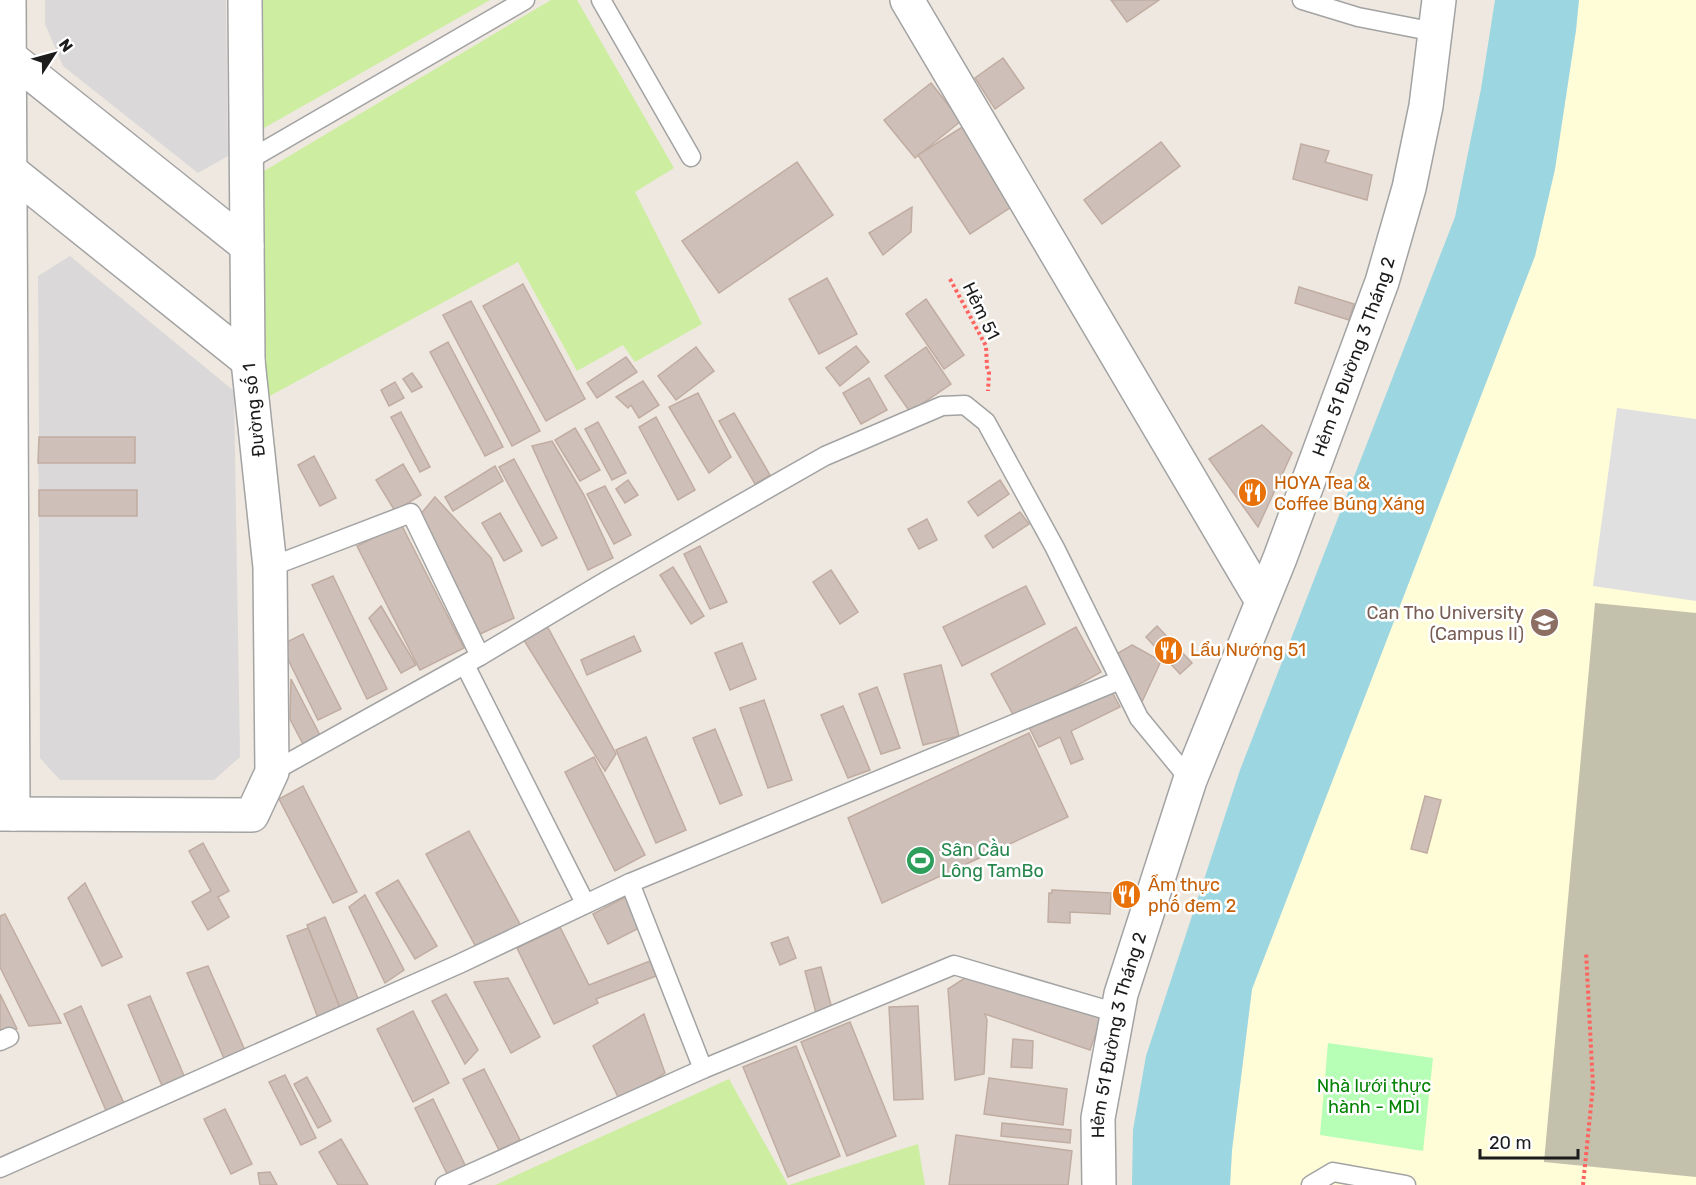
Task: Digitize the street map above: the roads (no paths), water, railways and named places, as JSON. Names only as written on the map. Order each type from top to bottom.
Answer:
[{"type":"street","points":[[7,814],[5,53],[9,0]]},
{"type":"street","name":"Đường số 1","points":[[7,814],[252,815],[272,772],[270,567],[248,361],[245,0]]},
{"type":"street","points":[[907,0],[1262,601]]},
{"type":"street","name":"Hẻm 51 Đường 3 Tháng 2","points":[[1099,1185],[1098,1118],[1121,994],[1190,780],[1280,558],[1383,282],[1409,188],[1426,106],[1437,16]]},
{"type":"street","points":[[5,53],[247,246]]},
{"type":"street","points":[[5,166],[248,361]]},
{"type":"lane","points":[[247,160],[525,0]]},
{"type":"lane","points":[[601,0],[691,157]]},
{"type":"lane","points":[[1302,0],[1358,17],[1437,16]]},
{"type":"lane","points":[[272,772],[473,661],[606,581],[825,456],[942,406],[965,405],[987,422],[1055,548],[1139,718],[1190,780]]},
{"type":"lane","points":[[270,567],[411,513],[473,661],[585,903]]},
{"type":"lane","points":[[0,1168],[459,964],[630,883],[1120,680]]},
{"type":"lane","points":[[630,883],[703,1069]]},
{"type":"lane","points":[[445,1185],[703,1069],[954,965],[1117,1013]]},
{"type":"lane","points":[[1311,1185],[1333,1172],[1406,1185]]},
{"type":"water","points":[[1495,0],[1579,0],[1555,169],[1535,256],[1252,989],[1232,1150],[1230,1185],[1132,1185],[1133,1130],[1146,1056],[1240,770],[1455,217],[1481,89]]},
{"type":"place","name":"HOYA Tea & Coffee Búng Xáng","points":[[1253,493]]},
{"type":"place","name":"Can Tho University (Campus II)","points":[[1545,623]]},
{"type":"place","name":"Lẩu Nướng 51","points":[[1169,650]]},
{"type":"place","name":"Sân Cầu Lông TamBo","points":[[920,860]]},
{"type":"place","name":"Ẩm thực phố đem 2","points":[[1127,895]]},
{"type":"park label","name":"Nhà lưới thực hành - MDI","points":[[1374,1096]]}]
